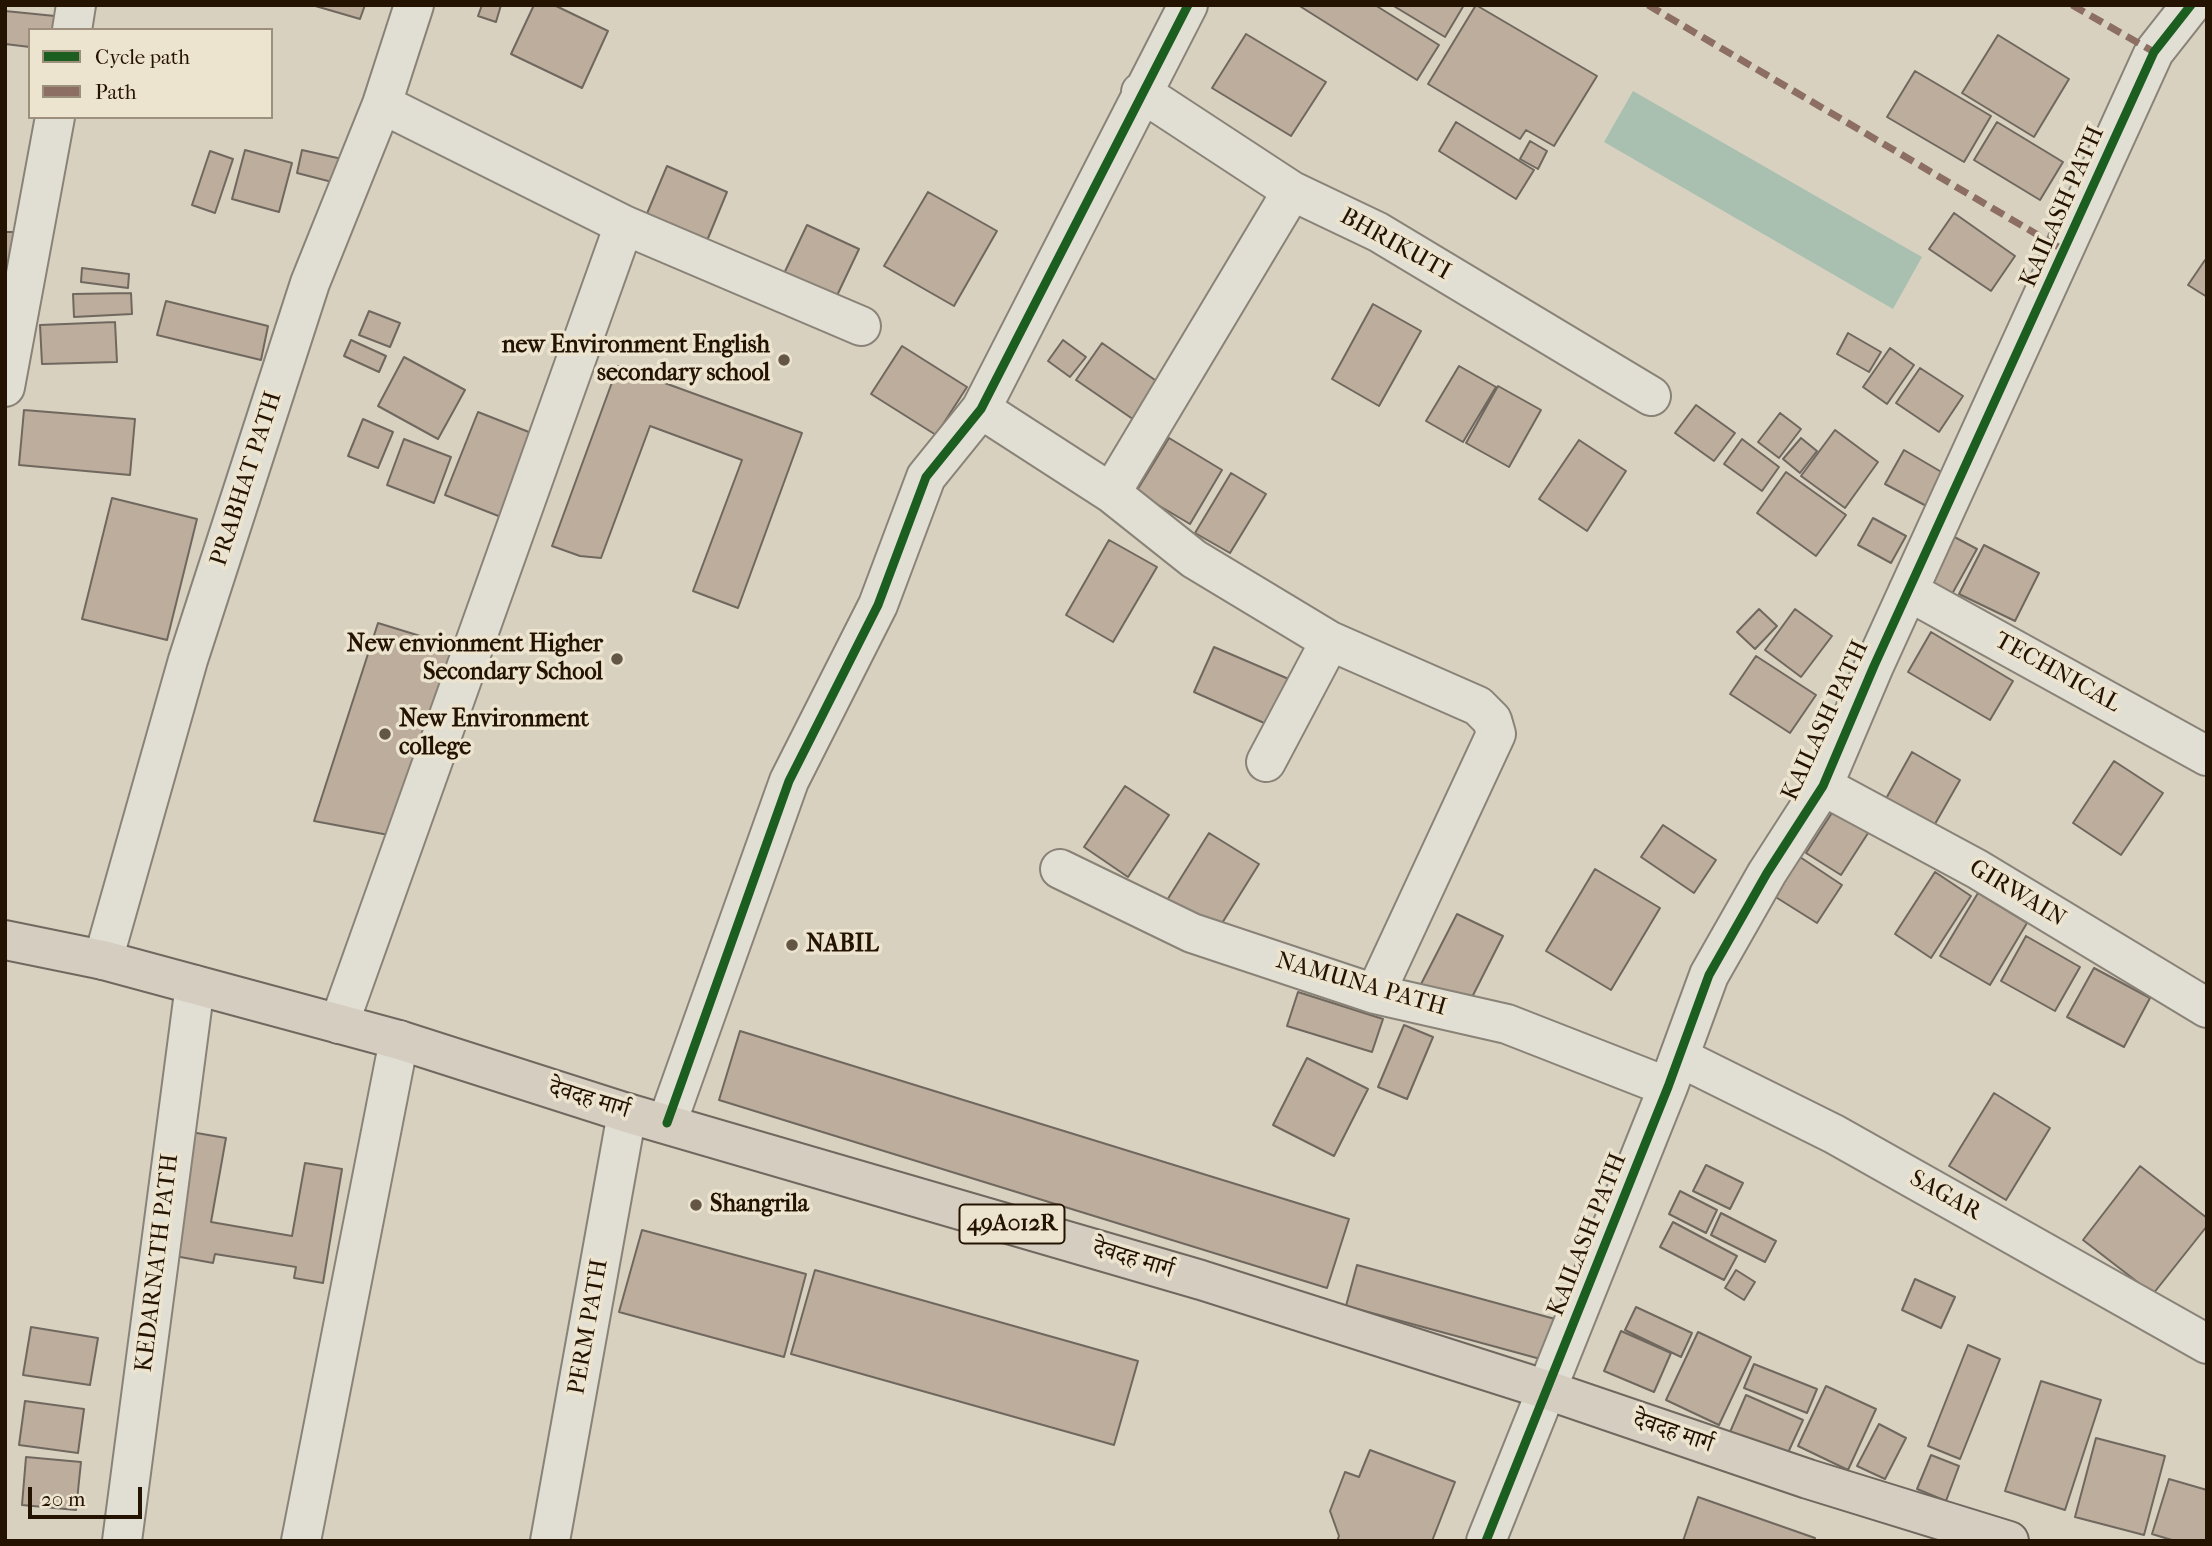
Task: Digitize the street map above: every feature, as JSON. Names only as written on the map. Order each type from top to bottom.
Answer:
[{"type":"main road","name":"देवदह मार्ग","points":[[5,940],[103,960],[399,1040],[627,1113],[1201,1280],[1547,1390],[1808,1479],[2009,1541]]},
{"type":"street","points":[[72,28],[76,5]]},
{"type":"street","name":"PRABHAT PATH","points":[[103,960],[188,660],[310,283],[383,104],[414,5]]},
{"type":"street","points":[[667,1123],[789,781],[878,605],[926,477],[981,409],[1141,92],[1188,5]]},
{"type":"street","name":"KAILASH PATH","points":[[1486,1541],[1674,1072],[1709,975],[1767,873],[1823,786],[1908,591],[2154,52],[2191,5]]},
{"type":"street","name":"BHRIKUTI","points":[[1141,92],[1292,191],[1378,232],[1651,396]]},
{"type":"street","points":[[383,104],[624,225],[860,327]]},
{"type":"street","points":[[5,387],[14,279],[54,119]]},
{"type":"street","points":[[1111,493],[1292,191]]},
{"type":"street","points":[[339,1024],[624,225]]},
{"type":"street","points":[[981,409],[1111,493],[1194,559],[1330,641],[1478,706],[1492,720],[1496,734],[1375,994]]},
{"type":"street","name":"TECHNICAL","points":[[1908,591],[2207,756]]},
{"type":"street","points":[[1266,762],[1330,641]]},
{"type":"street","name":"GIRWAIN","points":[[1823,786],[1977,869],[2207,1008]]},
{"type":"street","name":"NAMUNA PATH","points":[[1060,869],[1192,933],[1375,994],[1507,1024],[1674,1072]]},
{"type":"street","name":"KEDARNATH PATH","points":[[121,1541],[195,985]]},
{"type":"street","points":[[301,1541],[399,1040]]},
{"type":"street","name":"SAGAR","points":[[1674,1072],[1834,1134],[2207,1344]]},
{"type":"street","name":"PERM PATH","points":[[550,1541],[627,1113]]},
{"type":"shaded area","points":[[1633,91],[1922,257],[1893,309],[1604,142]]},
{"type":"building","points":[[312,5],[365,5],[360,19]]},
{"type":"building","points":[[482,5],[501,5],[496,22],[478,16]]},
{"type":"building","points":[[534,5],[554,5],[608,31],[582,88],[511,54]]},
{"type":"building","points":[[1298,5],[1375,5],[1439,45],[1417,80]]},
{"type":"building","points":[[1392,5],[1464,5],[1445,37]]},
{"type":"building","points":[[1476,5],[1597,76],[1554,146],[1526,130],[1520,139],[1428,84]]},
{"type":"building","points":[[5,11],[55,16],[54,28],[28,28],[28,47],[5,44]]},
{"type":"building","points":[[1246,34],[1326,82],[1291,136],[1212,88]]},
{"type":"building","points":[[1998,35],[2069,79],[2034,137],[1962,93]]},
{"type":"building","points":[[1915,71],[1991,116],[1964,162],[1887,117]]},
{"type":"building","points":[[1456,122],[1534,170],[1516,199],[1439,151]]},
{"type":"building","points":[[1997,122],[2063,162],[2040,200],[1974,160]]},
{"type":"building","points":[[1530,141],[1547,151],[1538,169],[1520,159]]},
{"type":"building","points":[[245,150],[292,163],[279,212],[232,199]]},
{"type":"building","points":[[302,150],[342,159],[336,183],[297,173]]},
{"type":"building","points":[[210,151],[233,159],[215,213],[192,205]]},
{"type":"building","points":[[667,166],[727,192],[704,248],[643,223]]},
{"type":"building","points":[[928,192],[997,231],[954,306],[884,266]]},
{"type":"building","points":[[1954,213],[2015,256],[1991,291],[1929,249]]},
{"type":"building","points":[[807,225],[859,249],[832,306],[780,282]]},
{"type":"building","points":[[5,232],[16,232],[16,277],[5,277]]},
{"type":"building","points":[[2205,260],[2207,261],[2207,297],[2188,285]]},
{"type":"building","points":[[82,268],[129,274],[128,288],[81,282]]},
{"type":"building","points":[[131,293],[132,314],[74,317],[73,294]]},
{"type":"building","points":[[166,301],[268,326],[261,360],[157,335]]},
{"type":"building","points":[[1373,304],[1421,331],[1379,406],[1332,379]]},
{"type":"building","points":[[369,311],[400,323],[390,347],[359,335]]},
{"type":"building","points":[[115,322],[117,362],[42,364],[40,325]]},
{"type":"building","points":[[1848,333],[1881,352],[1869,372],[1837,354]]},
{"type":"building","points":[[351,340],[386,356],[379,372],[344,356]]},
{"type":"building","points":[[1063,340],[1086,357],[1070,377],[1048,361]]},
{"type":"building","points":[[1102,343],[1165,387],[1140,424],[1076,380]]},
{"type":"building","points":[[902,346],[967,387],[936,435],[871,394]]},
{"type":"building","points":[[1890,348],[1914,365],[1887,404],[1863,387]]},
{"type":"building","points":[[404,357],[465,390],[438,439],[378,406]]},
{"type":"building","points":[[618,366],[802,433],[738,608],[693,591],[742,460],[650,426],[601,558],[580,556],[552,546]]},
{"type":"building","points":[[1459,366],[1496,387],[1463,442],[1426,421]]},
{"type":"building","points":[[1920,368],[1963,396],[1939,432],[1896,403]]},
{"type":"building","points":[[1498,386],[1541,410],[1509,467],[1466,443]]},
{"type":"building","points":[[1696,405],[1735,433],[1714,461],[1675,433]]},
{"type":"building","points":[[24,410],[135,419],[130,475],[19,465]]},
{"type":"building","points":[[478,412],[534,434],[501,517],[445,495]]},
{"type":"building","points":[[1780,413],[1801,429],[1779,458],[1758,442]]},
{"type":"building","points":[[363,419],[393,432],[378,468],[348,456]]},
{"type":"building","points":[[1835,430],[1878,462],[1845,508],[1801,476]]},
{"type":"building","points":[[1169,438],[1222,470],[1190,524],[1136,492]]},
{"type":"building","points":[[1801,438],[1817,451],[1800,473],[1783,459]]},
{"type":"building","points":[[404,439],[451,457],[434,503],[387,485]]},
{"type":"building","points":[[1742,439],[1779,467],[1762,491],[1724,464]]},
{"type":"building","points":[[1579,440],[1626,471],[1587,531],[1539,499]]},
{"type":"building","points":[[1904,450],[1950,477],[1932,509],[1885,484]]},
{"type":"building","points":[[1786,472],[1846,515],[1816,556],[1757,513]]},
{"type":"building","points":[[1231,473],[1266,494],[1230,553],[1195,533]]},
{"type":"building","points":[[112,498],[197,519],[167,640],[82,619]]},
{"type":"building","points":[[1873,518],[1906,536],[1891,563],[1858,545]]},
{"type":"building","points":[[1947,533],[1977,549],[1947,603],[1918,586]]},
{"type":"building","points":[[1109,540],[1157,567],[1113,642],[1066,615]]},
{"type":"building","points":[[1984,545],[2039,573],[2015,621],[1959,594]]},
{"type":"building","points":[[1759,609],[1777,626],[1755,649],[1737,632]]},
{"type":"building","points":[[1795,609],[1832,636],[1801,677],[1765,650]]},
{"type":"building","name":"New Environment college","points":[[378,623],[456,647],[394,836],[314,821]]},
{"type":"building","points":[[1931,632],[2013,681],[1990,720],[1908,672]]},
{"type":"building","points":[[1214,647],[1291,680],[1271,726],[1194,692]]},
{"type":"building","points":[[1756,656],[1816,695],[1790,733],[1730,694]]},
{"type":"building","points":[[1912,752],[1960,780],[1931,831],[1883,804]]},
{"type":"building","points":[[2114,761],[2163,793],[2121,855],[2073,823]]},
{"type":"building","points":[[1125,786],[1169,815],[1128,877],[1084,847]]},
{"type":"building","points":[[1837,805],[1872,827],[1841,875],[1806,853]]},
{"type":"building","points":[[1663,825],[1716,860],[1694,893],[1641,857]]},
{"type":"building","points":[[1209,833],[1259,864],[1214,936],[1164,905]]},
{"type":"building","points":[[1800,857],[1842,885],[1817,923],[1774,896]]},
{"type":"building","points":[[1595,869],[1660,908],[1611,990],[1546,951]]},
{"type":"building","points":[[1935,872],[1971,896],[1931,958],[1895,934]]},
{"type":"building","points":[[1978,893],[2027,923],[1990,985],[1940,956]]},
{"type":"building","points":[[1457,914],[1503,936],[1466,1009],[1420,986]]},
{"type":"building","points":[[2026,936],[2080,967],[2055,1011],[2001,981]]},
{"type":"building","points":[[2094,968],[2150,998],[2124,1047],[2067,1017]]},
{"type":"building","points":[[1298,992],[1383,1019],[1372,1052],[1287,1026]]},
{"type":"building","points":[[1404,1025],[1433,1037],[1407,1099],[1378,1087]]},
{"type":"building","points":[[740,1031],[1349,1219],[1327,1288],[719,1100]]},
{"type":"building","points":[[1307,1058],[1368,1089],[1334,1156],[1273,1125]]},
{"type":"building","points":[[1994,1093],[2050,1128],[2006,1200],[1949,1166]]},
{"type":"building","points":[[185,1131],[226,1138],[211,1222],[292,1236],[305,1163],[342,1169],[323,1283],[294,1278],[296,1267],[215,1254],[213,1263],[164,1254]]},
{"type":"building","points":[[1706,1165],[1743,1183],[1730,1209],[1693,1191]]},
{"type":"building","points":[[2140,1166],[2207,1218],[2207,1226],[2153,1294],[2083,1240]]},
{"type":"building","points":[[1680,1191],[1717,1210],[1706,1233],[1669,1214]]},
{"type":"building","points":[[1721,1213],[1776,1241],[1765,1262],[1711,1235]]},
{"type":"building","points":[[1673,1222],[1737,1256],[1724,1280],[1660,1247]]},
{"type":"building","points":[[642,1230],[806,1274],[784,1357],[619,1312]]},
{"type":"building","points":[[1357,1265],[1555,1319],[1544,1360],[1346,1306]]},
{"type":"building","points":[[815,1270],[1138,1361],[1114,1445],[791,1354]]},
{"type":"building","points":[[1736,1270],[1755,1282],[1744,1300],[1725,1288]]},
{"type":"building","points":[[1915,1279],[1955,1297],[1941,1328],[1902,1310]]},
{"type":"building","points":[[1636,1307],[1692,1333],[1681,1357],[1625,1330]]},
{"type":"building","points":[[31,1327],[98,1338],[90,1385],[23,1375]]},
{"type":"building","points":[[1621,1331],[1671,1353],[1654,1392],[1604,1371]]},
{"type":"building","points":[[1698,1332],[1751,1357],[1719,1425],[1666,1400]]},
{"type":"building","points":[[1968,1345],[2000,1359],[1960,1459],[1928,1446]]},
{"type":"building","points":[[1754,1364],[1817,1389],[1807,1413],[1744,1388]]},
{"type":"building","points":[[2041,1381],[2101,1400],[2065,1510],[2005,1491]]},
{"type":"building","points":[[1826,1386],[1876,1409],[1848,1470],[1798,1446]]},
{"type":"building","points":[[1746,1395],[1803,1420],[1786,1457],[1730,1432]]},
{"type":"building","points":[[25,1401],[84,1409],[78,1453],[19,1445]]},
{"type":"building","points":[[1879,1424],[1906,1438],[1885,1479],[1857,1466]]},
{"type":"building","points":[[2096,1438],[2165,1456],[2144,1535],[2075,1517]]},
{"type":"building","points":[[1370,1450],[1455,1482],[1432,1541],[1337,1541],[1339,1536],[1330,1511],[1345,1472],[1359,1477]]},
{"type":"building","points":[[1931,1455],[1959,1466],[1946,1501],[1917,1489]]},
{"type":"building","points":[[26,1457],[81,1462],[76,1510],[22,1505]]},
{"type":"building","points":[[2169,1479],[2207,1490],[2207,1541],[2175,1541],[2152,1534]]},
{"type":"building","points":[[1698,1497],[1815,1538],[1814,1541],[1683,1541]]},
{"type":"marked path","points":[[1648,5],[2065,251]]},
{"type":"marked path","points":[[2072,5],[2154,52]]},
{"type":"cycle path","points":[[667,1123],[789,781],[878,605],[926,477],[981,409],[1188,5]]},
{"type":"cycle path","points":[[1486,1541],[1668,1087],[1709,975],[1767,873],[1823,786],[1874,666],[2154,52],[2191,5]]},
{"type":"place","name":"new Environment English secondary school","points":[[784,360]]},
{"type":"place","name":"New envionment Higher Secondary School","points":[[617,659]]},
{"type":"place","name":"New Environment college","points":[[385,734]]},
{"type":"place","name":"NABIL","points":[[792,945]]},
{"type":"place","name":"Shangrila","points":[[696,1205]]}]
